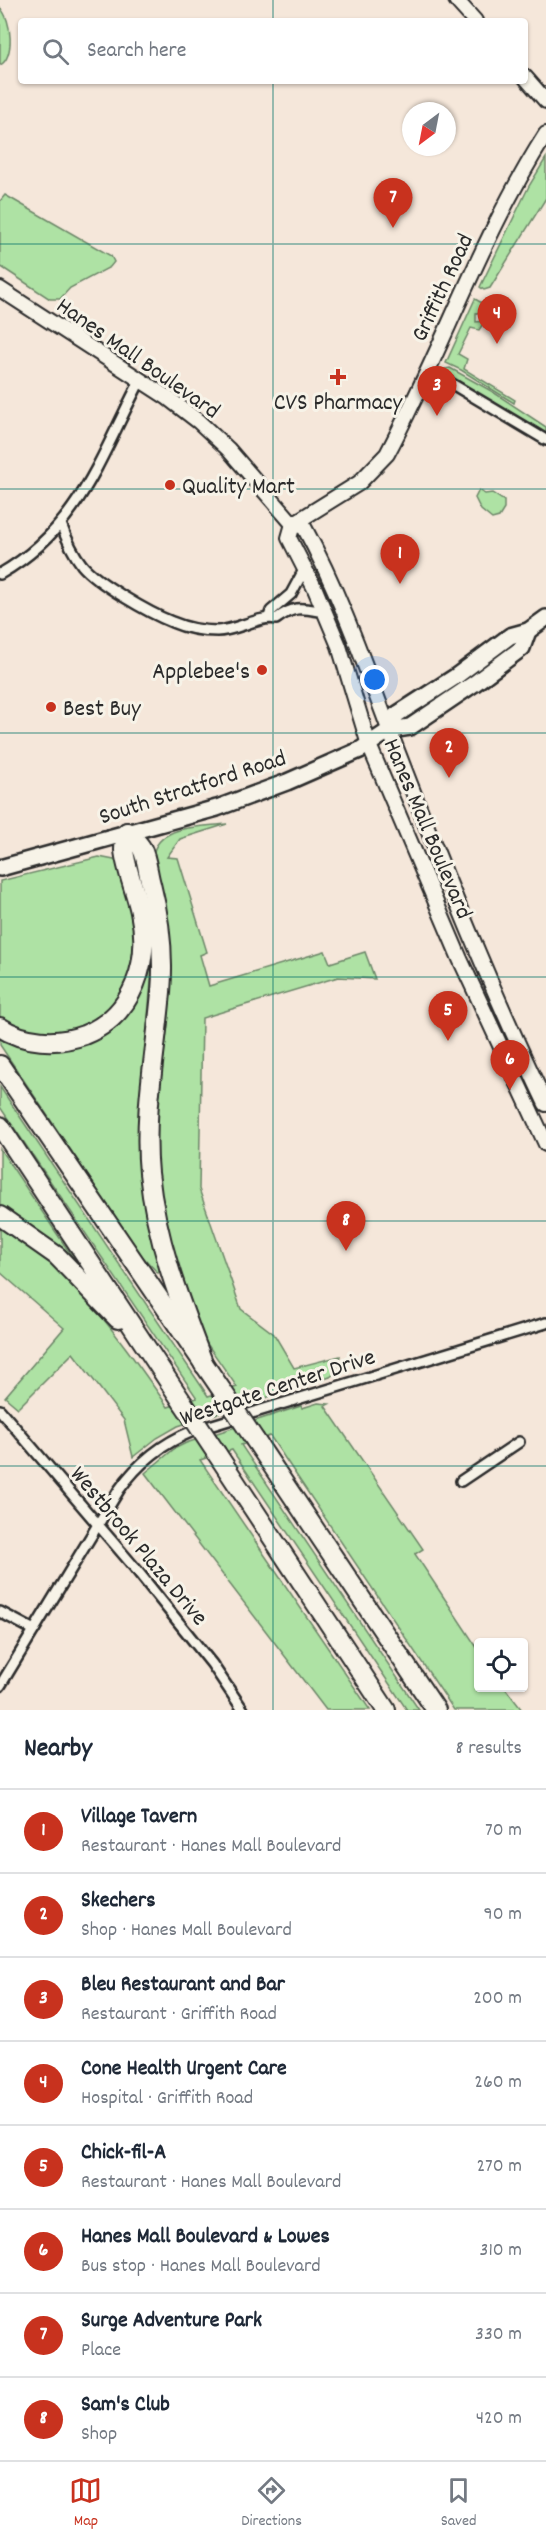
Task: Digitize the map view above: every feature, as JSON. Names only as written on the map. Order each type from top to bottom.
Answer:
[{"type":"highway","points":[[0,1027],[30,1039],[53,1041],[76,1037],[102,1025],[125,1003],[137,980],[144,944],[141,915],[124,850],[127,832]]},
{"type":"highway","points":[[127,832],[142,849],[155,899],[162,964],[152,1068],[149,1174],[161,1245],[204,1365]]},
{"type":"highway","points":[[0,1065],[436,1710]]},
{"type":"highway","points":[[0,1126],[386,1710]]},
{"type":"highway","points":[[0,1216],[57,1256],[141,1341]]},
{"type":"main road","points":[[456,0],[472,18]]},
{"type":"main road","points":[[528,81],[546,101]]},
{"type":"main road","name":"Griffith Road","points":[[293,524],[359,483],[379,464],[393,442],[498,220],[528,161],[546,134]]},
{"type":"main road","name":"Hanes Mall Boulevard","points":[[0,289],[175,404],[207,429],[235,457],[293,524],[304,527],[321,558],[470,936],[546,1104]]},
{"type":"main road","name":"Hanes Mall Boulevard","points":[[293,524],[289,538],[305,568],[339,646],[369,745],[460,959],[546,1144]]},
{"type":"main road","name":"South Stratford Road","points":[[0,868],[225,804],[287,782],[369,745],[390,730],[396,715],[454,677],[510,636],[528,631],[546,618]]},
{"type":"street","points":[[427,369],[546,440]]},
{"type":"street","points":[[0,574],[32,552],[61,524],[91,481],[140,381]]},
{"type":"street","points":[[61,524],[74,553],[100,582],[172,622],[195,629],[219,631],[269,617],[276,619],[288,610],[296,608],[324,612]]},
{"type":"street","points":[[269,617],[271,611],[291,594],[305,568]]},
{"type":"street","name":"Westgate Center Drive","points":[[0,1686],[97,1524],[134,1471],[159,1449],[183,1435],[546,1323]]},
{"type":"street","name":"Westbrook Plaza Drive","points":[[0,1410],[212,1664],[243,1710]]},
{"type":"street","points":[[461,1481],[519,1442]]},
{"type":"street","points":[[0,1612],[34,1630]]},
{"type":"green space","points":[[0,8],[7,21],[10,47],[5,61],[0,65]]},
{"type":"green space","points":[[546,158],[546,198],[490,288],[484,290],[480,287],[529,186]]},
{"type":"green space","points":[[5,195],[111,256],[114,262],[110,267],[70,288],[60,299],[50,299],[0,266],[0,201]]},
{"type":"green space","points":[[475,299],[484,304],[487,309],[485,312],[476,313],[476,322],[485,321],[479,330],[471,328],[458,354],[467,359],[464,369],[515,400],[514,403],[446,363]]},
{"type":"green space","points":[[450,368],[493,392],[546,427],[546,433],[447,375],[445,369]]},
{"type":"green space","points":[[479,490],[485,494],[492,493],[504,501],[504,509],[499,517],[492,519],[481,510],[475,498]]},
{"type":"green space","points":[[227,824],[180,839],[167,857],[178,858],[207,952],[200,955],[209,986],[325,951],[330,963],[365,952],[375,979],[338,977],[202,1018],[199,1189],[241,1309],[274,1334],[294,1368],[340,1356],[335,1373],[330,1377],[178,1426],[157,1438],[133,1457],[124,1420],[73,1353],[18,1408],[5,1397],[64,1328],[0,1272],[0,1227],[26,1244],[73,1285],[132,1356],[168,1407],[197,1398],[0,1107],[0,1087],[208,1396],[237,1387],[203,1338],[164,1237],[154,1139],[169,1012],[171,958],[154,851],[159,842],[175,831]]},
{"type":"green space","points":[[99,857],[114,860],[120,866],[137,924],[131,984],[100,1020],[52,1037],[0,1022],[0,881]]},
{"type":"green space","points":[[153,957],[143,1075],[161,1268],[158,1273],[142,1256],[0,1045],[0,1033],[94,1037],[148,960],[151,961]]},
{"type":"green space","points":[[0,1149],[74,1259],[70,1262],[0,1210]]},
{"type":"green space","points":[[318,1403],[329,1404],[325,1406],[423,1549],[415,1554],[474,1643],[474,1692],[508,1692],[522,1710],[454,1710],[270,1436],[241,1445],[419,1710],[407,1710],[232,1450],[200,1460],[370,1710],[326,1710],[145,1473],[174,1449],[186,1443],[301,1406],[302,1408]]},
{"type":"place","name":"Surge Adventure Park","points":[[393,228]]},
{"type":"place","name":"Cone Health Urgent Care","points":[[497,344]]},
{"type":"place","name":"CVS Pharmacy","points":[[338,377]]},
{"type":"place","name":"Bleu Restaurant and Bar","points":[[437,416]]},
{"type":"place","name":"Quality Mart","points":[[170,485]]},
{"type":"place","name":"Village Tavern","points":[[400,584]]},
{"type":"place","name":"Applebee's","points":[[262,670]]},
{"type":"place","name":"Best Buy","points":[[51,707]]},
{"type":"place","name":"Skechers","points":[[449,778]]},
{"type":"place","name":"Chick-fil-A","points":[[448,1041]]},
{"type":"place","name":"Hanes Mall Boulevard & Lowes","points":[[510,1090]]},
{"type":"place","name":"Sam's Club","points":[[346,1251]]}]
